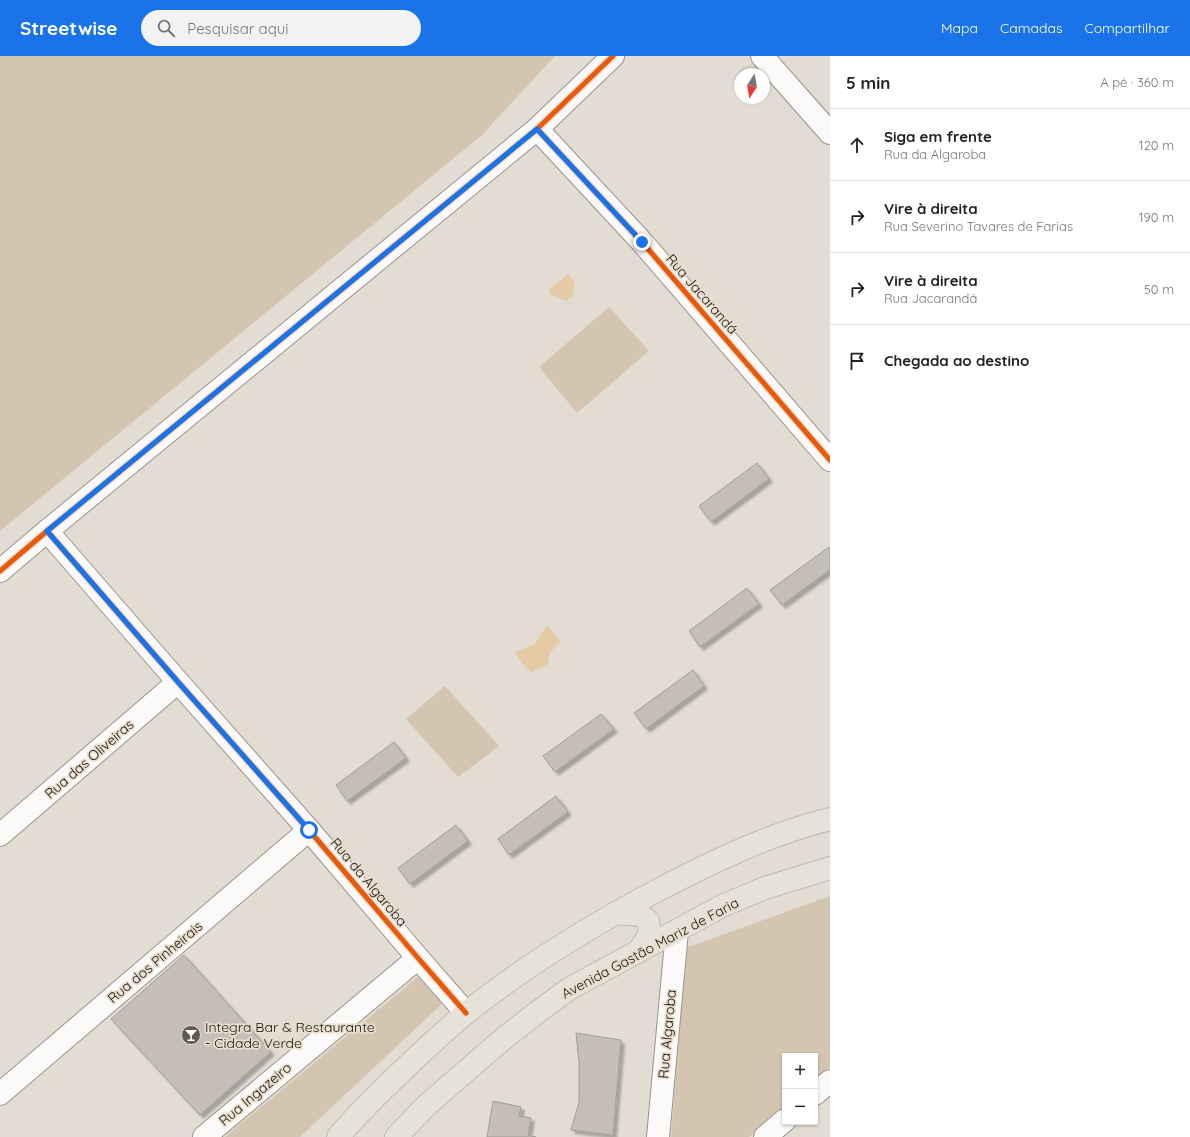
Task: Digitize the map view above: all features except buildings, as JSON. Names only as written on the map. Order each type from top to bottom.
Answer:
[{"type":"main road","points":[[338,1137],[391,1081],[428,1046],[466,1013],[520,973],[615,913],[695,871],[745,848],[813,823],[830,819]]},
{"type":"main road","name":"Avenida Gastão Mariz de Faria","points":[[396,1137],[427,1105],[503,1039],[569,989],[639,950],[724,906],[765,888],[830,868]]},
{"type":"main road","points":[[615,913],[641,914],[648,921],[650,933],[639,950]]},
{"type":"street","points":[[0,571],[537,129],[613,56]]},
{"type":"street","points":[[762,56],[830,133]]},
{"type":"street","name":"Rua Jacarandá","points":[[537,129],[642,242],[830,460]]},
{"type":"street","name":"Rua da Algaroba","points":[[47,531],[309,830],[466,1013]]},
{"type":"street","name":"Rua das Oliveiras","points":[[0,835],[178,682]]},
{"type":"street","name":"Rua dos Pinheirais","points":[[0,1094],[309,830]]},
{"type":"street","name":"Rua Algaroba","points":[[658,1137],[677,931]]},
{"type":"street","name":"Rua Ingazeiro","points":[[204,1137],[418,958]]},
{"type":"street","points":[[818,1091],[830,1081]]},
{"type":"street","points":[[765,1137],[782,1123]]},
{"type":"shaded area","points":[[0,56],[555,56],[482,135],[0,531]]},
{"type":"shaded area","points":[[568,274],[575,283],[572,297],[566,301],[550,294],[549,289]]},
{"type":"shaded area","points":[[609,307],[649,351],[577,413],[539,367]]},
{"type":"shaded area","points":[[547,625],[561,642],[550,652],[548,664],[531,673],[514,652],[534,645]]},
{"type":"shaded area","points":[[445,686],[499,746],[458,777],[406,719]]},
{"type":"shaded area","points":[[830,896],[830,1067],[818,1077],[818,1053],[782,1053],[782,1109],[749,1137],[671,1137],[686,948]]},
{"type":"shaded area","points":[[419,976],[444,1002],[300,1137],[225,1137]]},
{"type":"cycle path","points":[[0,571],[537,129],[613,56]]},
{"type":"cycle path","points":[[537,129],[642,242],[830,460]]},
{"type":"cycle path","points":[[47,531],[309,830],[466,1013]]},
{"type":"place","name":"Integra Bar & Restaurante - Cidade Verde","points":[[191,1035]]},
{"type":"route","points":[[309,830],[47,531],[537,129],[642,242]]}]
